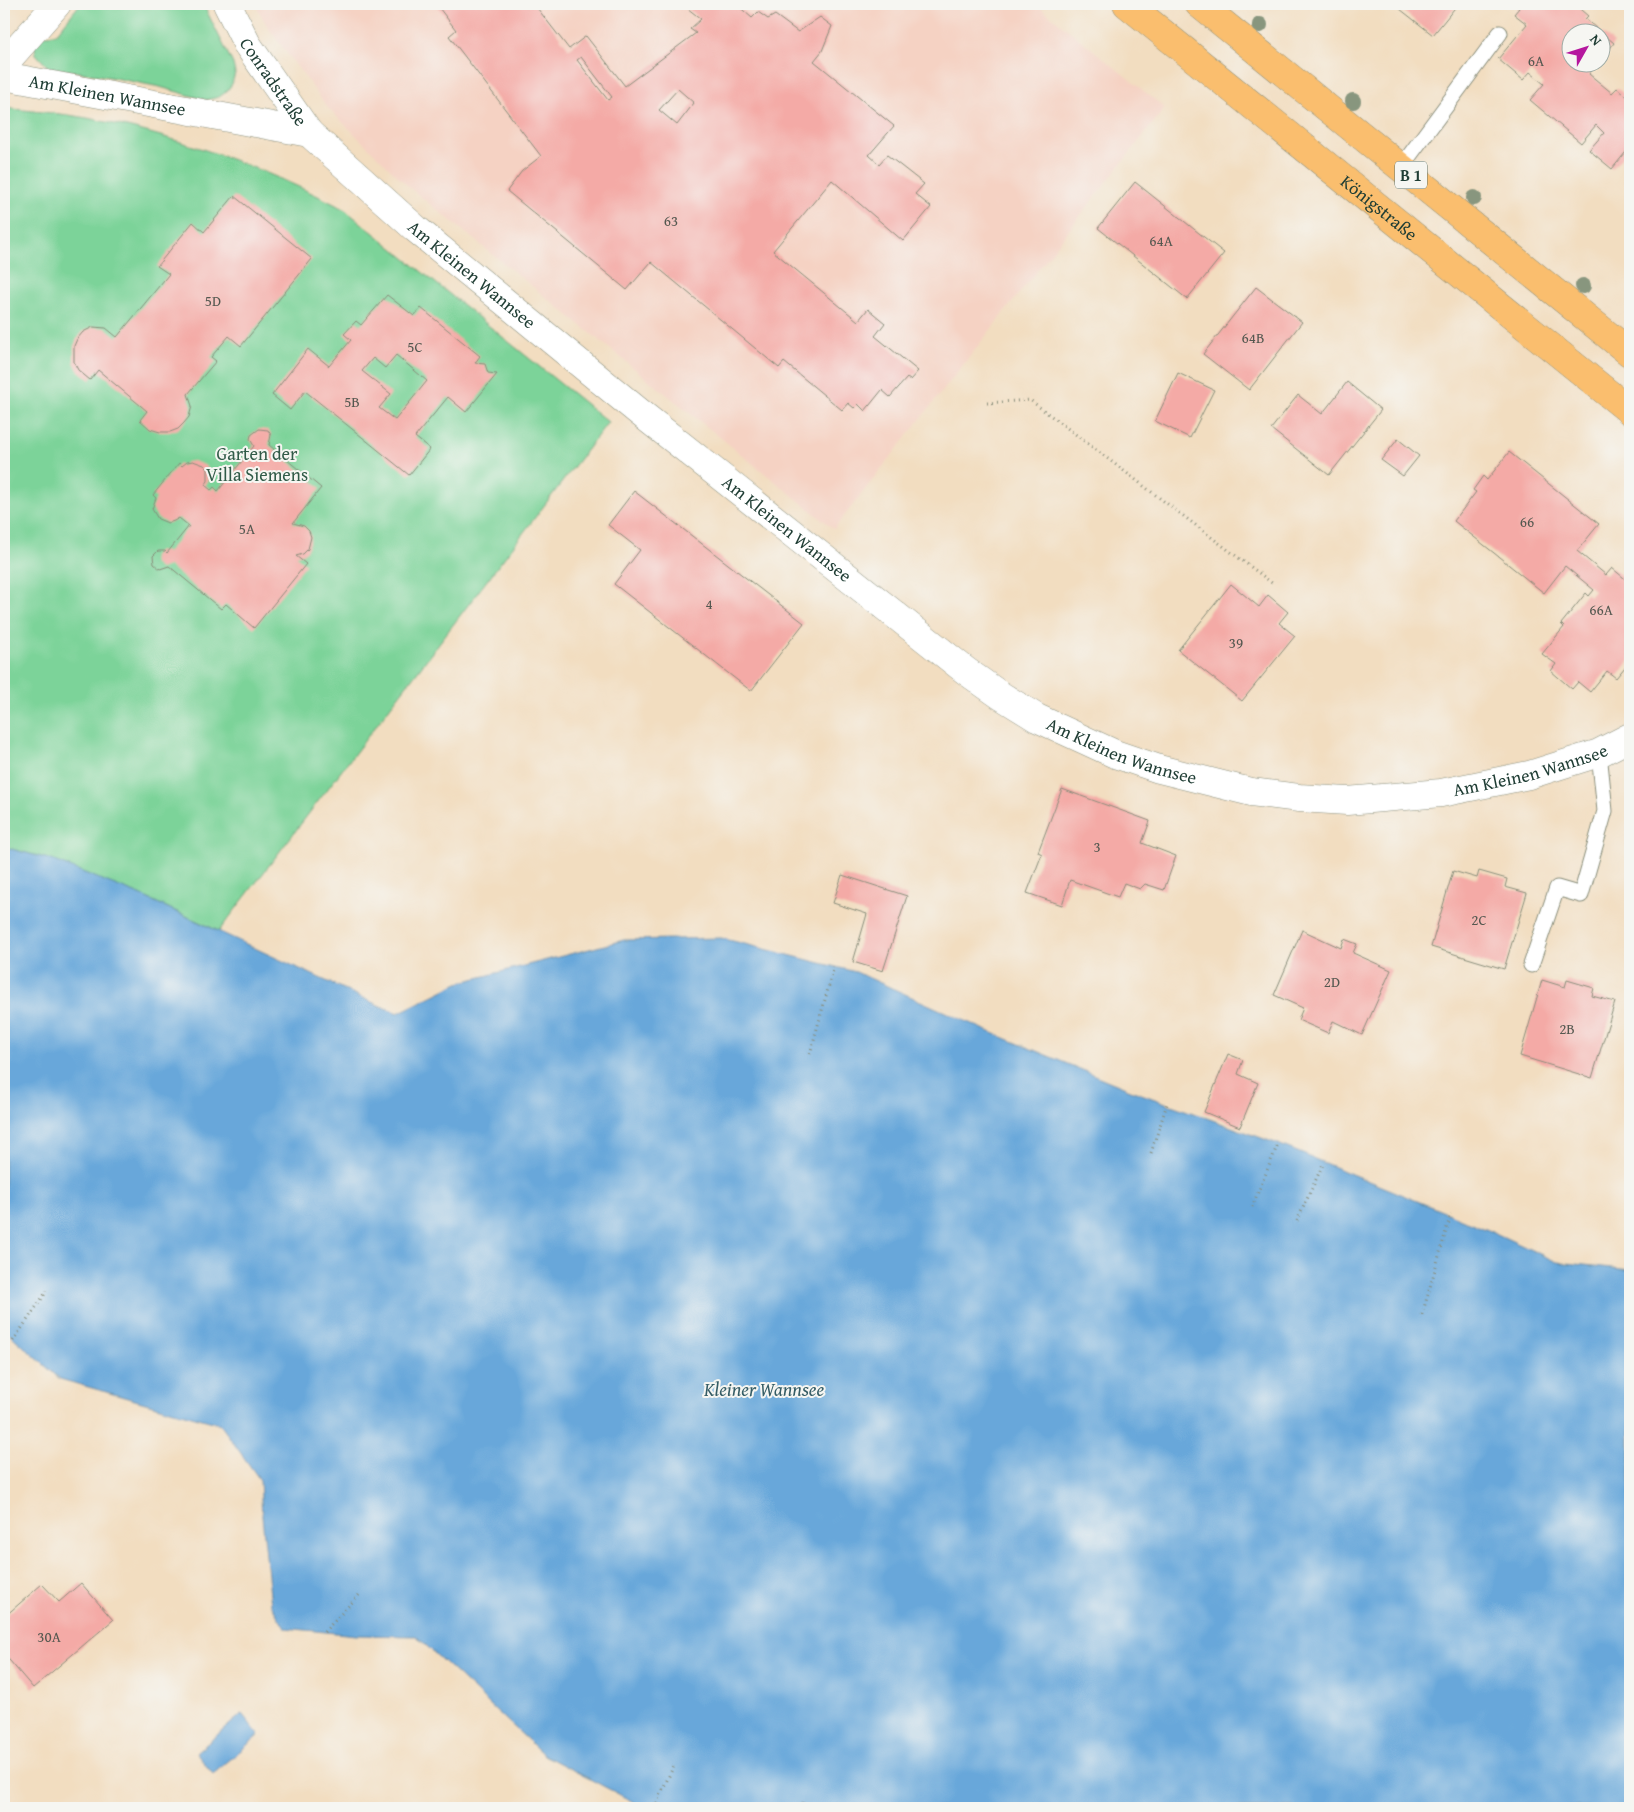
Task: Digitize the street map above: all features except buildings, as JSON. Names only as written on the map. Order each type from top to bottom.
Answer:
[{"type":"main road","name":"Königstraße","points":[[1127,4],[1630,411]]},
{"type":"main road","name":"B 1","points":[[1199,4],[1630,353]]},
{"type":"street","points":[[4,64],[57,4]]},
{"type":"street","name":"Conradstraße","points":[[226,4],[247,44],[309,134]]},
{"type":"street","name":"Am Kleinen Wannsee","points":[[4,76],[309,134],[416,229],[638,412],[966,671],[1037,718],[1115,754],[1159,769],[1251,792],[1347,801],[1441,793],[1529,775],[1598,753],[1630,737]]},
{"type":"lane","points":[[1401,167],[1500,33]]},
{"type":"lane","points":[[1531,965],[1557,888],[1581,895],[1605,811],[1598,753]]},
{"type":"path","points":[[815,4],[834,10]]},
{"type":"path","points":[[987,403],[1030,400],[1272,583]]},
{"type":"path","points":[[810,1054],[834,967]]},
{"type":"path","points":[[1151,1153],[1167,1104]]},
{"type":"path","points":[[1252,1207],[1278,1144]]},
{"type":"path","points":[[1297,1222],[1324,1162]]},
{"type":"path","points":[[1422,1315],[1451,1214]]},
{"type":"path","points":[[13,1342],[48,1291]]},
{"type":"path","points":[[324,1632],[358,1595]]},
{"type":"path","points":[[654,1808],[674,1763]]},
{"type":"path","points":[[801,1808],[803,1802]]},
{"type":"shaded area","points":[[255,4],[1036,4],[1165,108],[834,529],[410,188],[328,108],[269,29]]},
{"type":"green space","points":[[80,4],[203,4],[233,64],[235,73],[232,84],[219,97],[206,100],[160,87],[48,67],[36,54],[34,44],[36,36],[56,34]]},
{"type":"green space","name":"Garten der Villa Siemens","points":[[4,108],[87,118],[153,134],[251,166],[344,209],[608,422],[219,931],[140,895],[49,859],[4,847]]},
{"type":"water","name":"Kleiner Wannsee","points":[[4,847],[49,859],[140,895],[398,1013],[458,983],[624,940],[721,938],[856,972],[983,1029],[1133,1091],[1278,1144],[1493,1232],[1557,1262],[1630,1270],[1630,1808],[645,1808],[544,1755],[416,1636],[356,1635],[285,1628],[271,1605],[260,1480],[220,1424],[60,1379],[4,1329]]},
{"type":"water","points":[[242,1714],[259,1735],[213,1774],[196,1753]]}]
